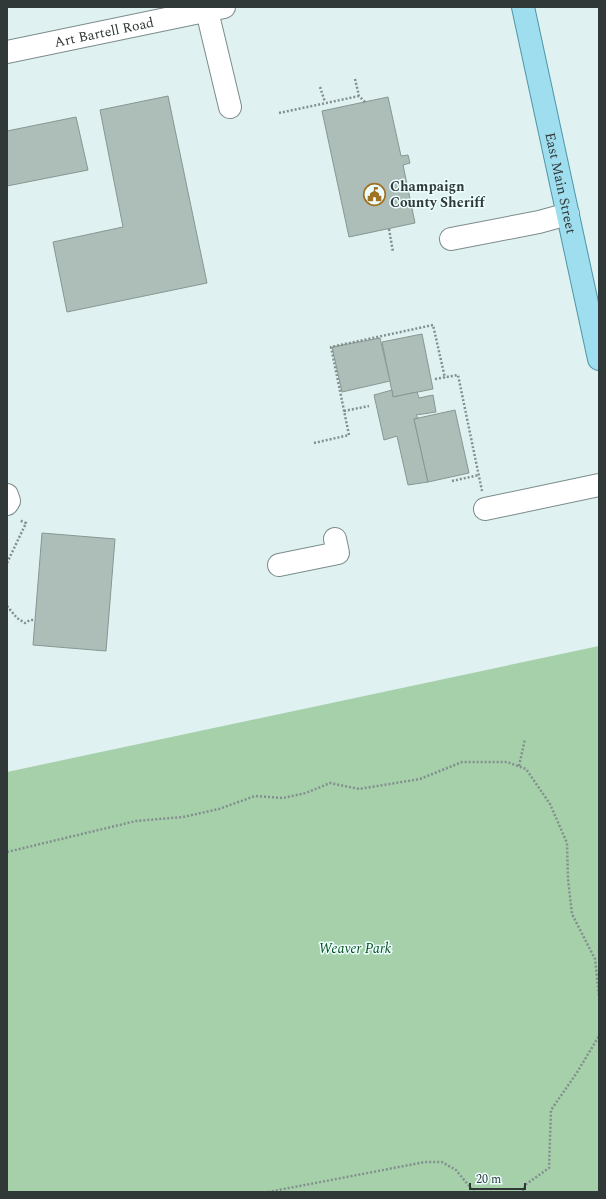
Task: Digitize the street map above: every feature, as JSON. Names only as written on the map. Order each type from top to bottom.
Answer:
[{"type":"main road","name":"East Main Street","points":[[522,7],[599,359]]},
{"type":"street","points":[[216,9],[230,107]]},
{"type":"street","name":"Art Bartell Road","points":[[7,52],[216,9]]},
{"type":"street","points":[[451,239],[539,222],[568,214]]},
{"type":"street","points":[[485,509],[599,485]]},
{"type":"street","points":[[7,495],[10,511]]},
{"type":"street","points":[[279,565],[338,553],[335,540]]},
{"type":"path","points":[[355,79],[359,96],[365,102]]},
{"type":"path","points":[[320,87],[325,102]]},
{"type":"path","points":[[279,113],[359,96]]},
{"type":"path","points":[[389,229],[393,252]]},
{"type":"path","points":[[314,443],[349,435],[331,347],[433,325],[445,378]]},
{"type":"path","points":[[435,379],[458,375],[485,509]]},
{"type":"path","points":[[344,410],[369,406]]},
{"type":"path","points":[[452,481],[479,475]]},
{"type":"path","points":[[7,563],[26,524],[10,511]]},
{"type":"path","points":[[7,606],[17,618],[25,622],[35,620]]},
{"type":"path","points":[[519,766],[525,740]]},
{"type":"path","points":[[7,852],[136,821],[183,817],[220,810],[255,796],[283,798],[306,793],[330,783],[359,789],[420,779],[462,762],[507,762],[526,769],[550,804],[567,843],[568,879],[572,914],[596,959],[599,996]]},
{"type":"path","points":[[523,1192],[525,1185],[549,1168],[551,1110],[576,1074],[599,1036]]},
{"type":"path","points":[[268,1192],[425,1162],[442,1162],[456,1170],[474,1192]]},
{"type":"green space","name":"Weaver Park","points":[[599,646],[599,1192],[7,1192],[7,772]]},
{"type":"building","points":[[168,96],[207,283],[67,312],[53,242],[123,227],[100,110]]},
{"type":"building","name":"Champaign County Sheriff","points":[[388,97],[401,156],[408,155],[410,163],[403,165],[415,223],[349,237],[322,111]]},
{"type":"building","points":[[76,117],[88,170],[7,186],[7,131]]},
{"type":"building","points":[[422,334],[433,389],[393,397],[382,342]]},
{"type":"building","points":[[380,338],[390,381],[342,392],[332,347]]},
{"type":"building","points":[[392,390],[393,397],[417,392],[419,398],[433,395],[436,412],[416,415],[418,418],[414,419],[428,482],[408,485],[397,436],[384,440],[374,395]]},
{"type":"building","points":[[455,410],[469,473],[428,482],[414,419]]},
{"type":"building","points":[[42,533],[115,539],[106,651],[33,645]]},
{"type":"place","name":"Champaign County Sheriff","points":[[375,194]]}]
